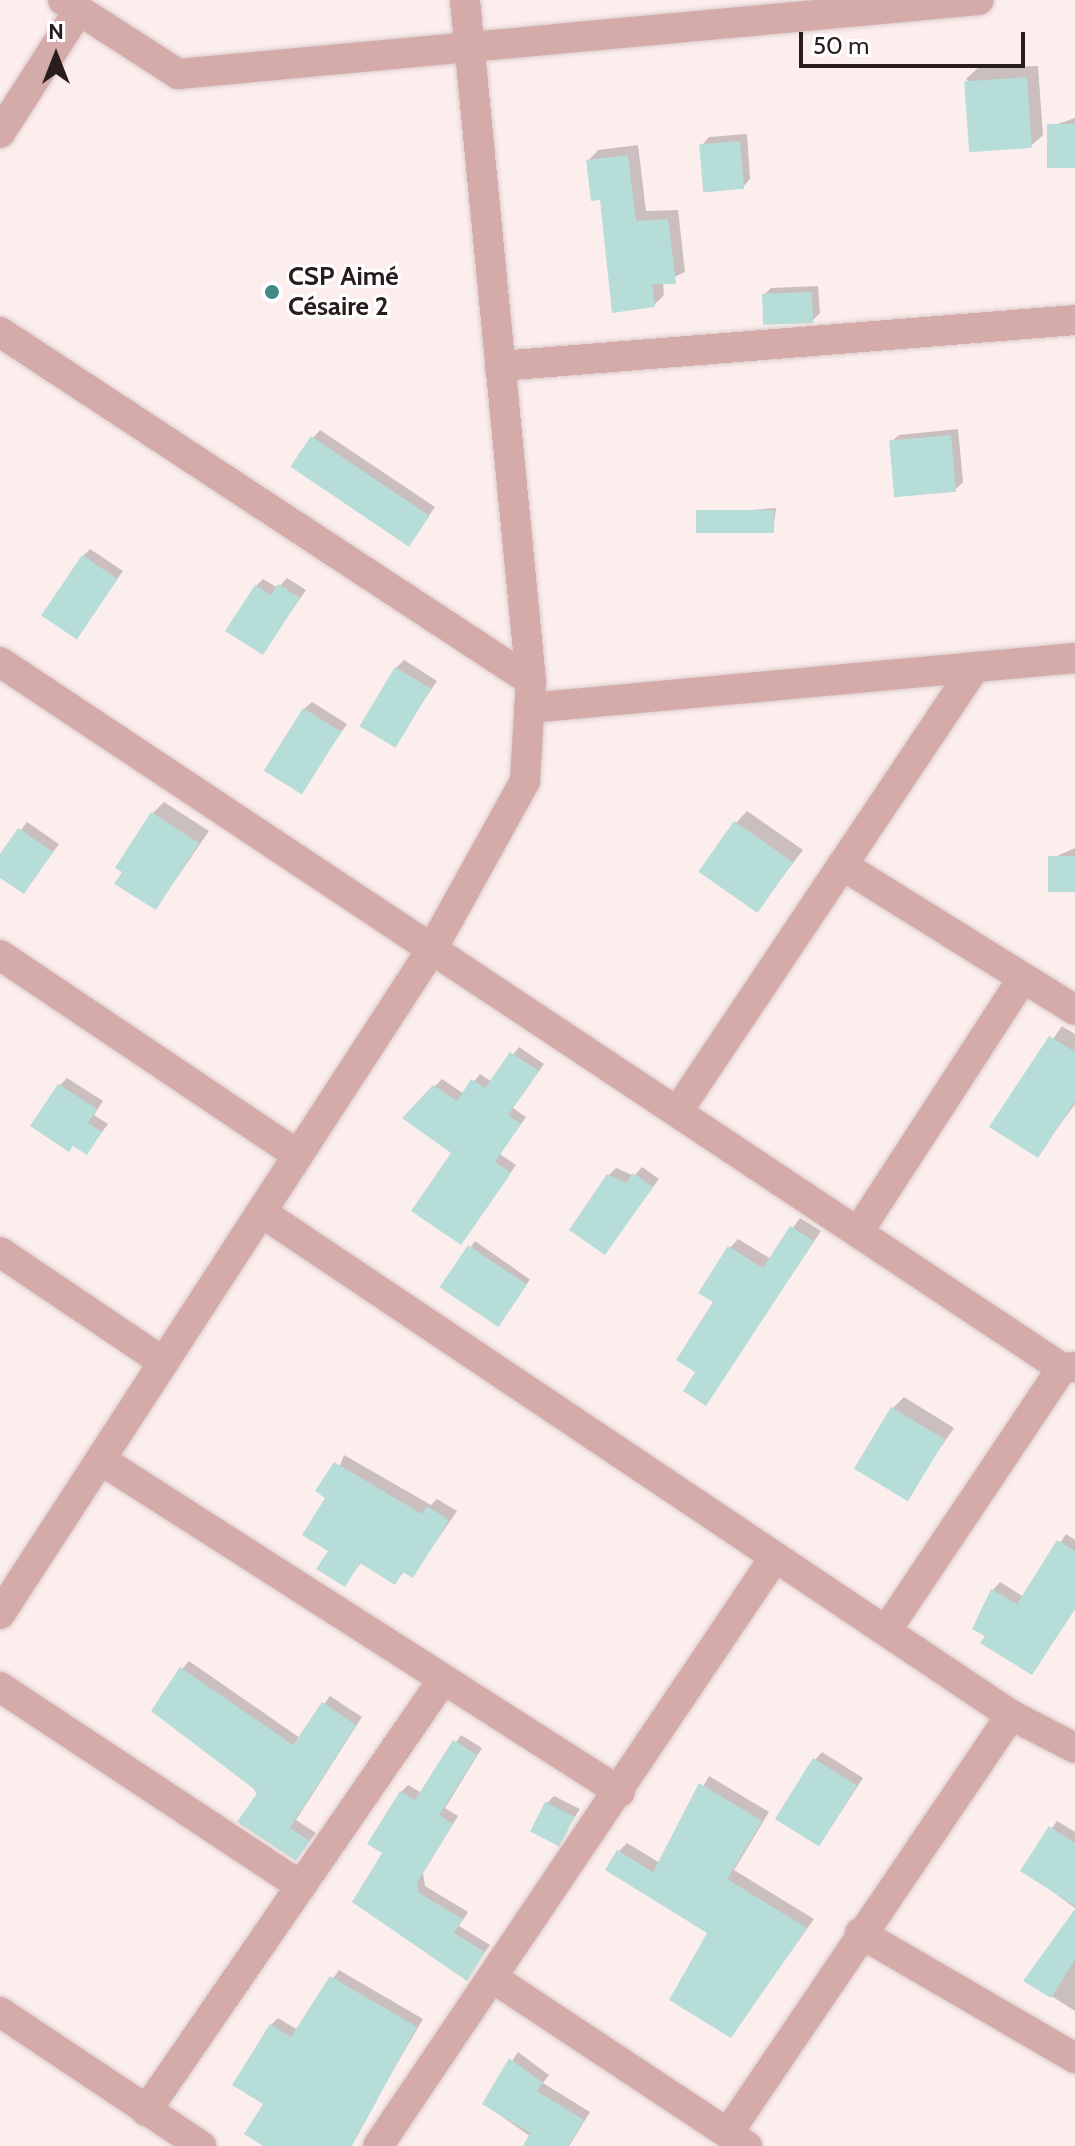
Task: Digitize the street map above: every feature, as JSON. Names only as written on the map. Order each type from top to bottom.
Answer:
[{"type":"street","points":[[1,1612],[432,949],[525,781],[530,695],[465,0]]},
{"type":"street","points":[[0,133],[71,5],[178,74],[470,51],[979,0]]},
{"type":"street","points":[[500,366],[1075,320]]},
{"type":"street","points":[[0,332],[530,695],[1075,658]]},
{"type":"street","points":[[0,662],[1068,1368],[888,1628]]},
{"type":"street","points":[[677,1112],[975,667]]},
{"type":"street","points":[[842,865],[1075,1010]]},
{"type":"street","points":[[0,955],[298,1155]]},
{"type":"street","points":[[858,1232],[1023,978]]},
{"type":"street","points":[[261,1212],[775,1557],[888,1628],[1011,1715],[1075,1748]]},
{"type":"street","points":[[0,1252],[163,1362]]},
{"type":"street","points":[[101,1460],[442,1681],[620,1792]]},
{"type":"street","points":[[378,2146],[496,1980],[775,1557]]},
{"type":"street","points":[[146,2111],[442,1681]]},
{"type":"street","points":[[0,1687],[301,1886]]},
{"type":"street","points":[[496,1980],[738,2140],[860,1933],[1011,1715]]},
{"type":"street","points":[[860,1933],[1075,2058]]},
{"type":"street","points":[[0,2012],[201,2146]]},
{"type":"building","points":[[1027,77],[1032,148],[969,152],[964,81]]},
{"type":"building","points":[[1047,124],[1075,124],[1075,168],[1047,168]]},
{"type":"building","points":[[740,141],[744,189],[703,192],[699,145]]},
{"type":"building","points":[[628,155],[636,221],[668,219],[676,284],[652,284],[655,307],[612,313],[600,200],[591,201],[586,160]]},
{"type":"building","points":[[812,292],[813,323],[763,325],[762,294]]},
{"type":"building","points":[[951,435],[956,492],[894,497],[889,440]]},
{"type":"building","points":[[311,436],[430,516],[409,547],[290,467]]},
{"type":"building","points":[[696,510],[774,510],[774,533],[696,533]]},
{"type":"building","points":[[82,555],[118,579],[77,640],[41,616]]},
{"type":"building","points":[[278,584],[300,598],[263,655],[225,631],[255,585],[271,595]]},
{"type":"building","points":[[395,667],[431,689],[395,748],[359,726]]},
{"type":"building","points":[[303,708],[341,732],[302,795],[264,771]]},
{"type":"building","points":[[151,812],[199,843],[156,910],[114,884],[122,872],[115,868]]},
{"type":"building","points":[[734,821],[793,862],[757,913],[698,872]]},
{"type":"building","points":[[18,828],[53,852],[24,894],[0,878],[0,854]]},
{"type":"building","points":[[1048,856],[1075,856],[1075,892],[1048,892]]},
{"type":"building","points":[[1049,1036],[1075,1052],[1075,1101],[1038,1158],[989,1127]]},
{"type":"building","points":[[510,1052],[539,1071],[508,1115],[521,1124],[495,1162],[511,1173],[461,1245],[411,1211],[451,1153],[402,1118],[433,1085],[457,1101],[471,1079],[485,1088]]},
{"type":"building","points":[[58,1084],[97,1109],[88,1123],[102,1132],[87,1155],[73,1146],[69,1152],[30,1126]]},
{"type":"building","points":[[633,1173],[653,1187],[605,1255],[569,1230],[607,1174],[626,1183]]},
{"type":"building","points":[[790,1226],[814,1241],[706,1406],[683,1391],[695,1372],[676,1360],[713,1302],[698,1293],[728,1246],[763,1268]]},
{"type":"building","points":[[468,1245],[527,1285],[498,1327],[439,1287]]},
{"type":"building","points":[[891,1407],[945,1439],[908,1501],[854,1469]]},
{"type":"building","points":[[334,1462],[422,1514],[427,1506],[449,1520],[413,1578],[403,1572],[395,1585],[360,1563],[345,1587],[316,1569],[328,1551],[302,1535],[325,1498],[315,1491]]},
{"type":"building","points":[[1057,1540],[1075,1551],[1075,1609],[1032,1675],[980,1643],[985,1636],[972,1629],[991,1589],[1017,1604]]},
{"type":"building","points":[[180,1667],[293,1745],[322,1702],[356,1725],[290,1828],[310,1841],[296,1861],[237,1822],[258,1792],[151,1711]]},
{"type":"building","points":[[453,1740],[477,1755],[439,1815],[453,1824],[417,1882],[419,1893],[463,1919],[454,1933],[485,1952],[467,1981],[352,1902],[382,1853],[367,1844],[400,1791],[415,1800]]},
{"type":"building","points":[[813,1758],[857,1786],[819,1847],[775,1819]]},
{"type":"building","points":[[699,1783],[762,1821],[727,1879],[807,1928],[731,2038],[669,2000],[707,1933],[605,1870],[617,1850],[653,1872]]},
{"type":"building","points":[[545,1802],[574,1817],[559,1846],[530,1831]]},
{"type":"building","points":[[1049,1826],[1075,1843],[1075,1906],[1020,1871]]},
{"type":"building","points":[[1075,1909],[1075,1959],[1051,1998],[1023,1981]]},
{"type":"building","points":[[330,1976],[417,2027],[352,2146],[263,2146],[244,2134],[263,2104],[232,2085],[270,2024],[291,2037]]},
{"type":"building","points":[[509,2058],[543,2083],[537,2091],[584,2120],[568,2146],[523,2146],[530,2133],[482,2104]]},
{"type":"place","name":"CSP Aimé Césaire 2","points":[[272,292]]}]
